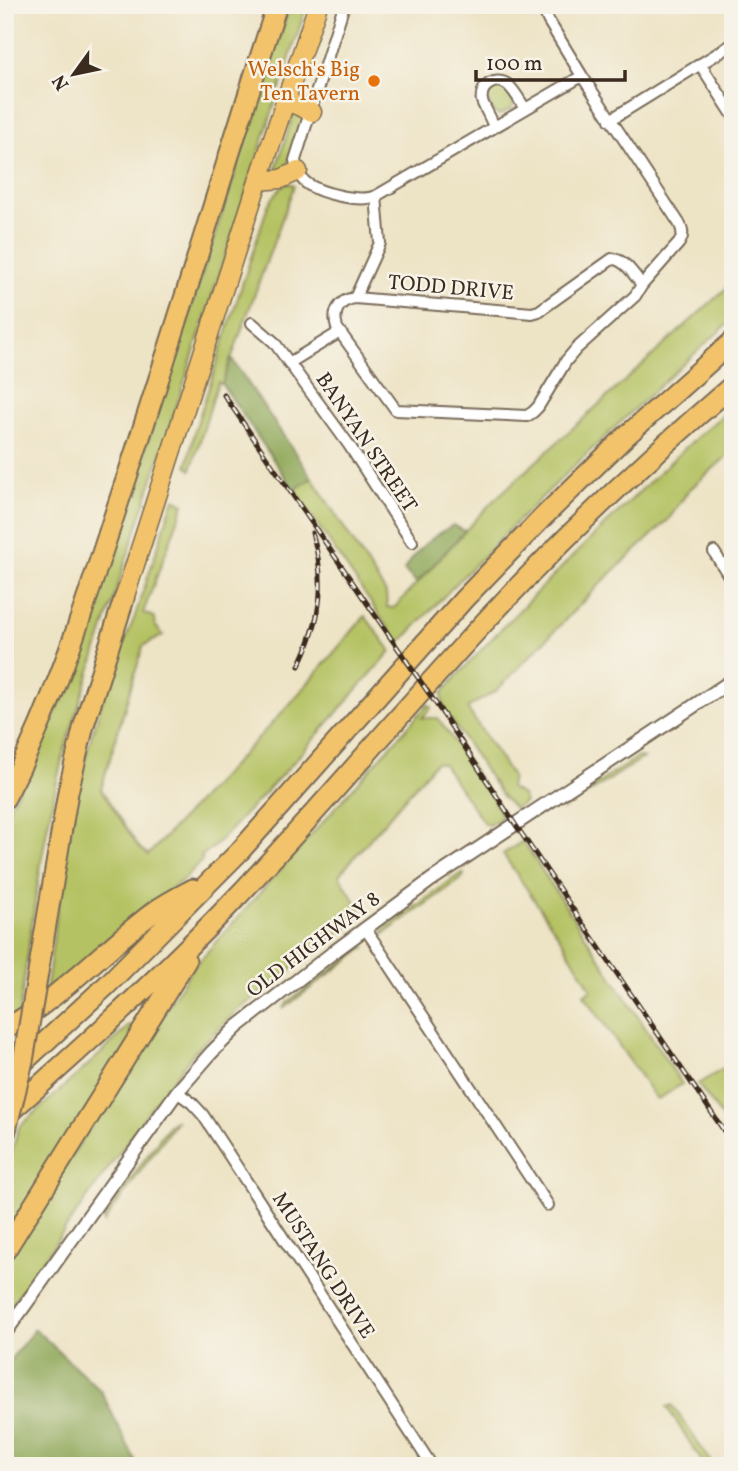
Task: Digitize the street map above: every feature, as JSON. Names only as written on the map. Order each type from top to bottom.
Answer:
[{"type":"highway","points":[[5,798],[39,728],[83,610],[135,456],[277,5]]},
{"type":"highway","points":[[5,1134],[23,1061],[68,792],[85,724],[257,185],[318,5]]},
{"type":"highway","points":[[287,101],[312,112]]},
{"type":"highway","points":[[257,185],[298,171]]},
{"type":"highway","points":[[654,410],[733,327]]},
{"type":"highway","points":[[5,1079],[107,985],[215,876],[280,807],[471,591],[575,485],[654,410],[733,341]]},
{"type":"highway","points":[[5,1116],[133,1002],[205,931],[536,568],[658,450],[733,385]]},
{"type":"highway","points":[[5,1029],[20,1021],[82,974],[157,910],[215,876]]},
{"type":"highway","points":[[5,1251],[205,931]]},
{"type":"street","points":[[344,5],[296,157],[298,171],[310,186],[347,198],[370,199],[376,196],[582,76]]},
{"type":"street","points":[[340,332],[396,410],[527,416],[538,407],[566,361],[635,296],[679,243],[682,229],[582,76],[548,20],[542,5]]},
{"type":"street","points":[[610,120],[733,44]]},
{"type":"street","points":[[700,64],[733,115]]},
{"type":"street","points":[[494,127],[482,100],[485,87],[492,82],[507,84],[525,108]]},
{"type":"street","name":"TODD DRIVE","points":[[355,298],[380,243],[376,196]]},
{"type":"street","name":"TODD DRIVE","points":[[340,332],[334,321],[337,308],[342,302],[355,298],[532,313],[539,311],[608,261],[617,259],[622,261],[642,285]]},
{"type":"street","name":"BANYAN STREET","points":[[252,323],[274,342],[349,445],[412,542]]},
{"type":"street","name":"BANYAN STREET","points":[[289,363],[340,332]]},
{"type":"street","points":[[713,552],[733,582]]},
{"type":"street","name":"OLD HIGHWAY 8","points":[[5,1333],[177,1092],[237,1027],[365,928],[461,859],[733,680]]},
{"type":"street","points":[[365,928],[548,1205]]},
{"type":"street","name":"MUSTANG DRIVE","points":[[177,1092],[192,1102],[211,1126],[432,1466]]},
{"type":"green space","points":[[290,5],[307,5],[65,748],[44,847],[19,1015],[5,1023],[5,815],[34,761],[62,698]]},
{"type":"green space","points":[[495,88],[502,88],[507,92],[514,104],[500,115],[492,110],[488,101],[488,95]]},
{"type":"green space","points":[[295,109],[302,114],[305,122],[285,168],[279,172],[275,171]]},
{"type":"green space","points":[[289,183],[294,186],[222,384],[218,382],[191,470],[187,466],[195,430],[268,205],[280,188]]},
{"type":"green space","points":[[733,282],[733,319],[562,477],[399,644],[294,490],[312,478],[386,593],[387,607],[394,608],[493,501]]},
{"type":"green space","points":[[231,358],[312,478],[294,490],[222,384]]},
{"type":"green space","points":[[733,407],[733,451],[689,490],[668,520],[602,582],[496,691],[467,708],[512,777],[510,788],[522,795],[525,802],[515,809],[502,796],[444,709],[442,693],[510,619],[582,548],[680,453]]},
{"type":"green space","points":[[174,499],[184,504],[143,613],[154,617],[155,625],[163,635],[143,646],[101,789],[138,846],[148,855],[290,704],[365,616],[391,651],[290,766],[215,846],[201,856],[203,859],[185,878],[46,993],[69,823],[89,744],[109,679],[134,619]]},
{"type":"green space","points":[[453,525],[465,531],[417,583],[404,570],[426,544]]},
{"type":"green space","points":[[428,704],[431,708],[422,718],[438,718],[492,798],[501,819],[488,825],[484,823],[443,764],[434,764],[339,875],[360,909],[361,917],[237,1011],[195,1051],[150,1109],[5,1314],[5,1260],[191,970]]},
{"type":"green space","points":[[638,757],[643,758],[564,809],[566,804]]},
{"type":"green space","points":[[523,841],[682,1084],[657,1100],[584,995],[591,989],[563,942],[503,854]]},
{"type":"green space","points":[[461,873],[464,874],[462,878],[381,936],[385,929]]},
{"type":"green space","points":[[365,947],[283,1009],[288,1002]]},
{"type":"green space","points":[[130,1025],[136,1032],[5,1242],[5,1174],[19,1127]]},
{"type":"green space","points":[[733,1063],[733,1132],[698,1084]]},
{"type":"green space","points":[[177,1120],[104,1222],[103,1218],[169,1125]]},
{"type":"green space","points":[[35,1329],[101,1391],[138,1466],[5,1466],[5,1366]]},
{"type":"green space","points":[[672,1405],[714,1466],[705,1466],[667,1407]]},
{"type":"railway","points":[[224,395],[733,1144]]},
{"type":"railway","points":[[299,666],[317,617],[319,601],[319,568],[312,533]]},
{"type":"place","name":"Welsch's Big Ten Tavern","points":[[374,81]]}]
